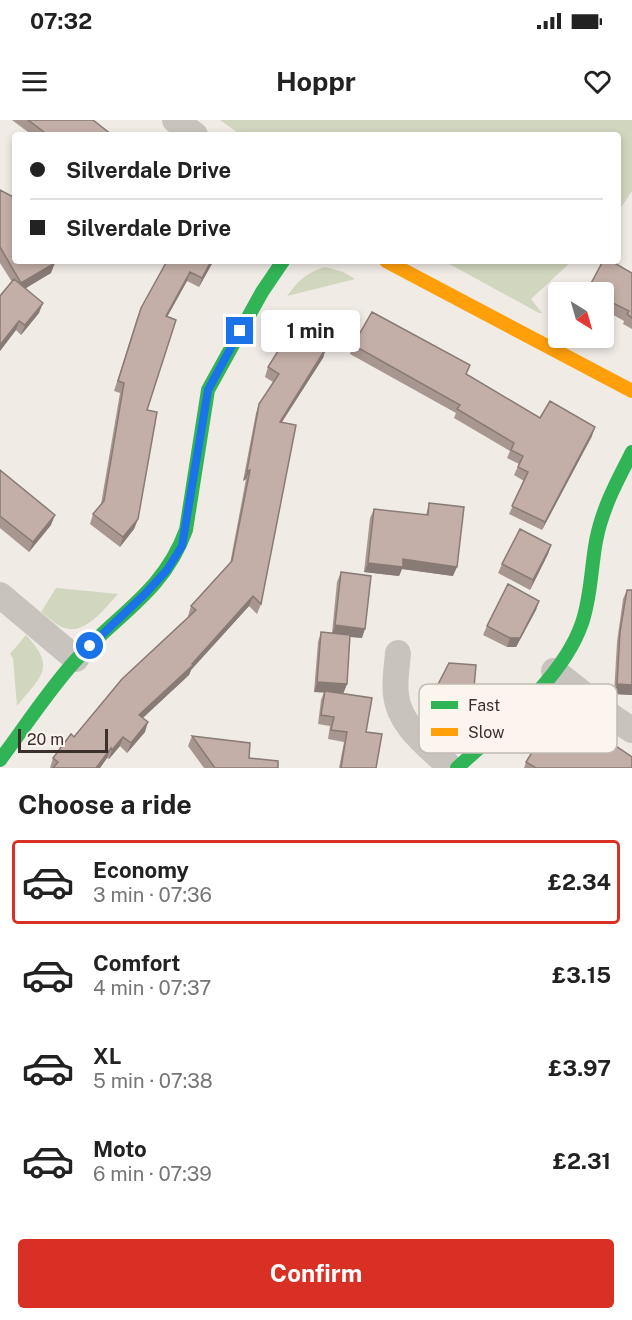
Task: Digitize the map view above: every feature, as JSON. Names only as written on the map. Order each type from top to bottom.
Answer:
[{"type":"street","points":[[175,120],[191,132]]},
{"type":"street","points":[[0,760],[76,659],[145,594],[176,557],[182,546],[186,530],[208,390],[262,292],[281,264]]},
{"type":"street","points":[[392,264],[632,391]]},
{"type":"street","points":[[541,684],[554,671],[571,646],[582,624],[598,531],[612,490],[632,452]]},
{"type":"street","points":[[0,595],[76,659]]},
{"type":"street","points":[[398,653],[395,693],[399,712],[419,737]]},
{"type":"street","points":[[554,671],[571,684]]},
{"type":"street","points":[[617,720],[632,730]]},
{"type":"street","points":[[436,753],[451,768]]},
{"type":"street","points":[[457,768],[472,753]]},
{"type":"green space","points":[[220,120],[632,120],[632,191],[621,208],[621,132],[237,132]]},
{"type":"green space","points":[[449,264],[569,264],[531,299],[542,313]]},
{"type":"green space","points":[[325,267],[343,272],[355,279],[287,296],[303,278]]},
{"type":"green space","points":[[56,588],[118,594],[94,619],[80,628],[72,629],[61,627],[41,612]]},
{"type":"green space","points":[[26,635],[41,656],[42,672],[17,706],[13,658],[10,654]]},
{"type":"building","points":[[28,120],[93,120],[108,132],[44,132]]},
{"type":"building","points":[[0,190],[12,196],[12,264],[53,264],[21,283],[0,247]]},
{"type":"building","points":[[165,264],[209,264],[202,278],[190,272],[166,316],[176,320],[147,410],[157,412],[138,519],[123,537],[93,514],[104,501],[124,383],[118,381],[141,308]]},
{"type":"building","points":[[601,264],[616,264],[632,273],[632,318],[627,314],[629,311],[614,304],[614,282],[592,282]]},
{"type":"building","points":[[14,279],[43,303],[25,325],[19,321],[0,345],[0,296]]},
{"type":"building","points":[[372,312],[470,365],[466,374],[540,418],[550,401],[595,427],[545,522],[512,506],[528,472],[518,467],[523,456],[511,450],[514,443],[457,409],[460,405],[353,345]]},
{"type":"building","points":[[293,327],[326,348],[280,422],[296,425],[261,604],[253,596],[193,665],[139,715],[148,722],[131,743],[123,737],[112,750],[111,748],[96,768],[53,768],[58,762],[53,758],[71,734],[74,737],[122,679],[196,610],[191,606],[232,561],[250,470],[247,471],[259,404],[279,374],[268,367]]},
{"type":"building","points":[[0,470],[55,515],[33,542],[0,516]]},
{"type":"building","points":[[429,503],[464,507],[457,567],[403,559],[403,567],[368,563],[374,509],[428,515]]},
{"type":"building","points":[[520,529],[551,545],[533,580],[502,564]]},
{"type":"building","points":[[341,572],[371,576],[365,629],[335,625]]},
{"type":"building","points":[[508,584],[539,601],[520,638],[510,638],[487,626]]},
{"type":"building","points":[[627,590],[632,590],[632,685],[617,684],[620,632]]},
{"type":"building","points":[[321,632],[350,635],[347,684],[317,682]]},
{"type":"building","points":[[449,663],[476,665],[474,684],[438,684]]},
{"type":"building","points":[[325,691],[372,698],[366,732],[382,734],[376,768],[341,768],[347,732],[331,730],[334,717],[321,715]]},
{"type":"building","points":[[192,736],[250,743],[249,758],[278,761],[278,768],[215,768]]},
{"type":"building","points":[[617,747],[632,757],[632,768],[536,768],[526,762],[532,753],[617,753]]},
{"type":"traffic: fast","points":[[0,760],[75,661],[152,587],[176,552],[186,530],[208,390],[262,292],[281,264]]},
{"type":"traffic: fast","points":[[544,684],[573,644],[582,623],[602,518],[632,452]]},
{"type":"traffic: fast","points":[[457,768],[473,753]]},
{"type":"traffic: slow","points":[[392,264],[632,391]]},
{"type":"route","points":[[90,646],[145,594],[167,570],[182,546],[208,390],[240,331]]}]
